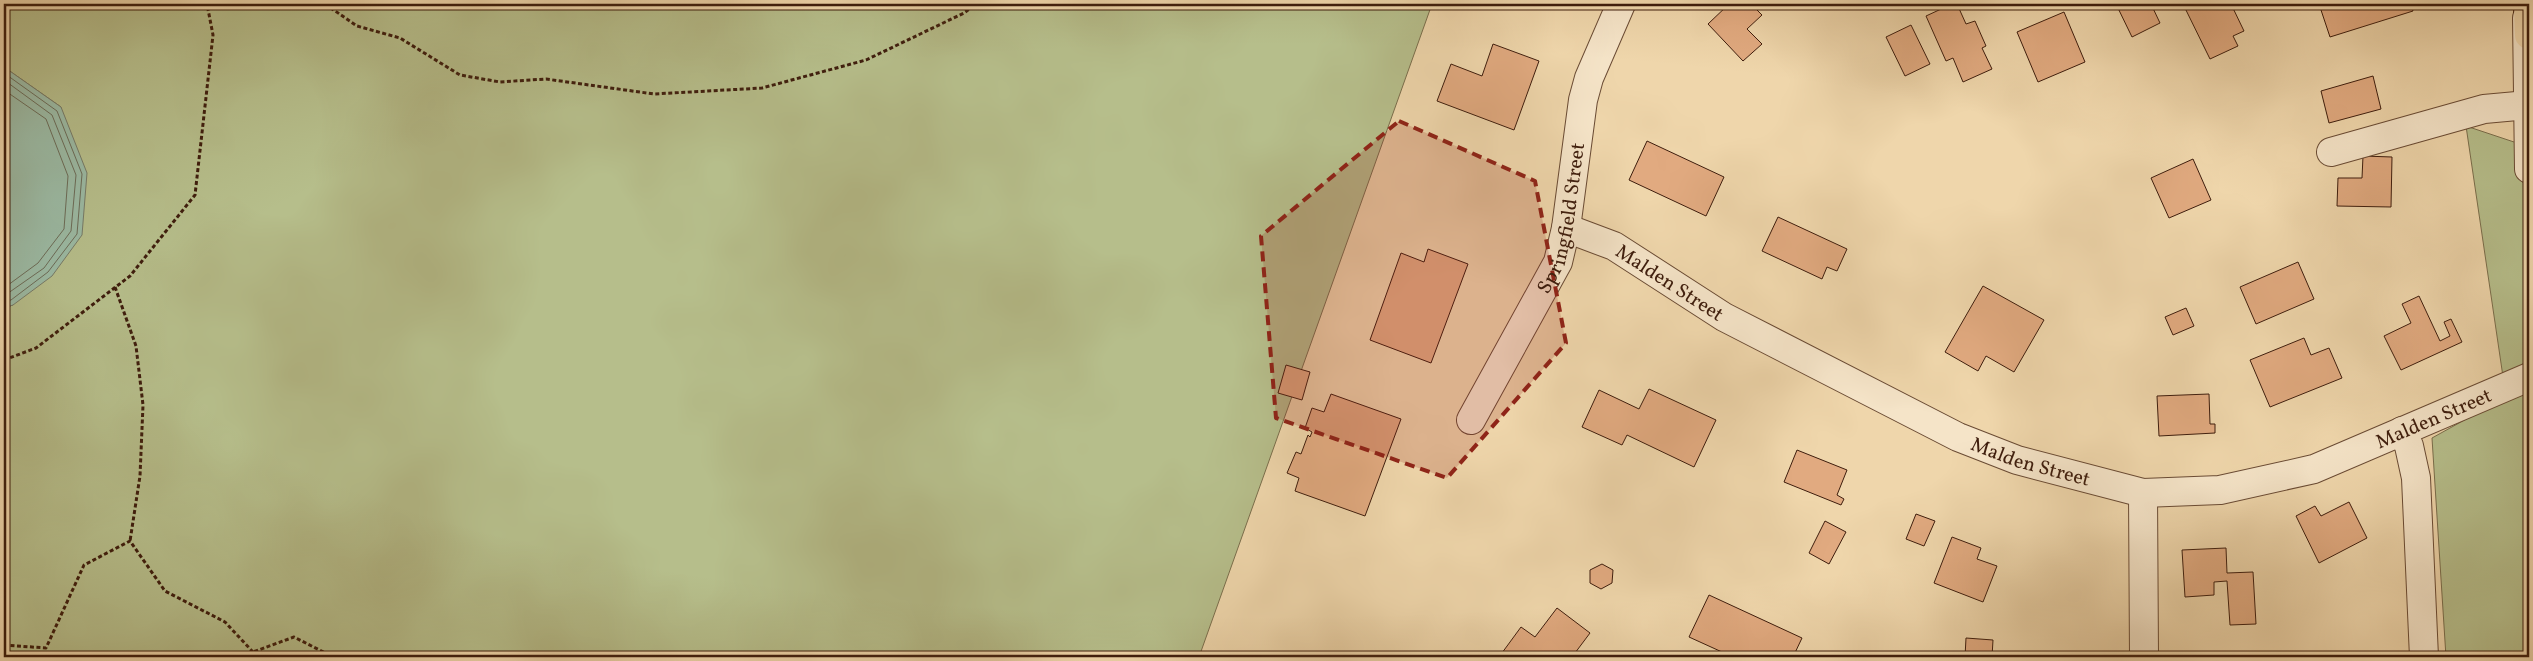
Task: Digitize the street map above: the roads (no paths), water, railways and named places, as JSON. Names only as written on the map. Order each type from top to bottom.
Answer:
[{"type":"street","name":"Springfield Street","points":[[1471,420],[1558,262],[1566,228],[1583,100],[1589,78],[1621,4]]},
{"type":"street","points":[[2528,19],[2529,169]]},
{"type":"street","points":[[2331,152],[2484,109],[2528,105]]},
{"type":"street","name":"Malden Street","points":[[1566,228],[1591,235],[1614,246],[1724,317],[1958,437],[2017,460],[2143,493],[2220,490],[2314,469],[2529,377]]},
{"type":"street","points":[[2402,431],[2409,446],[2416,478],[2424,657]]},
{"type":"street","points":[[2143,493],[2144,657]]},
{"type":"water","points":[[4,67],[61,107],[87,173],[82,235],[52,276],[13,305],[4,308]]}]
